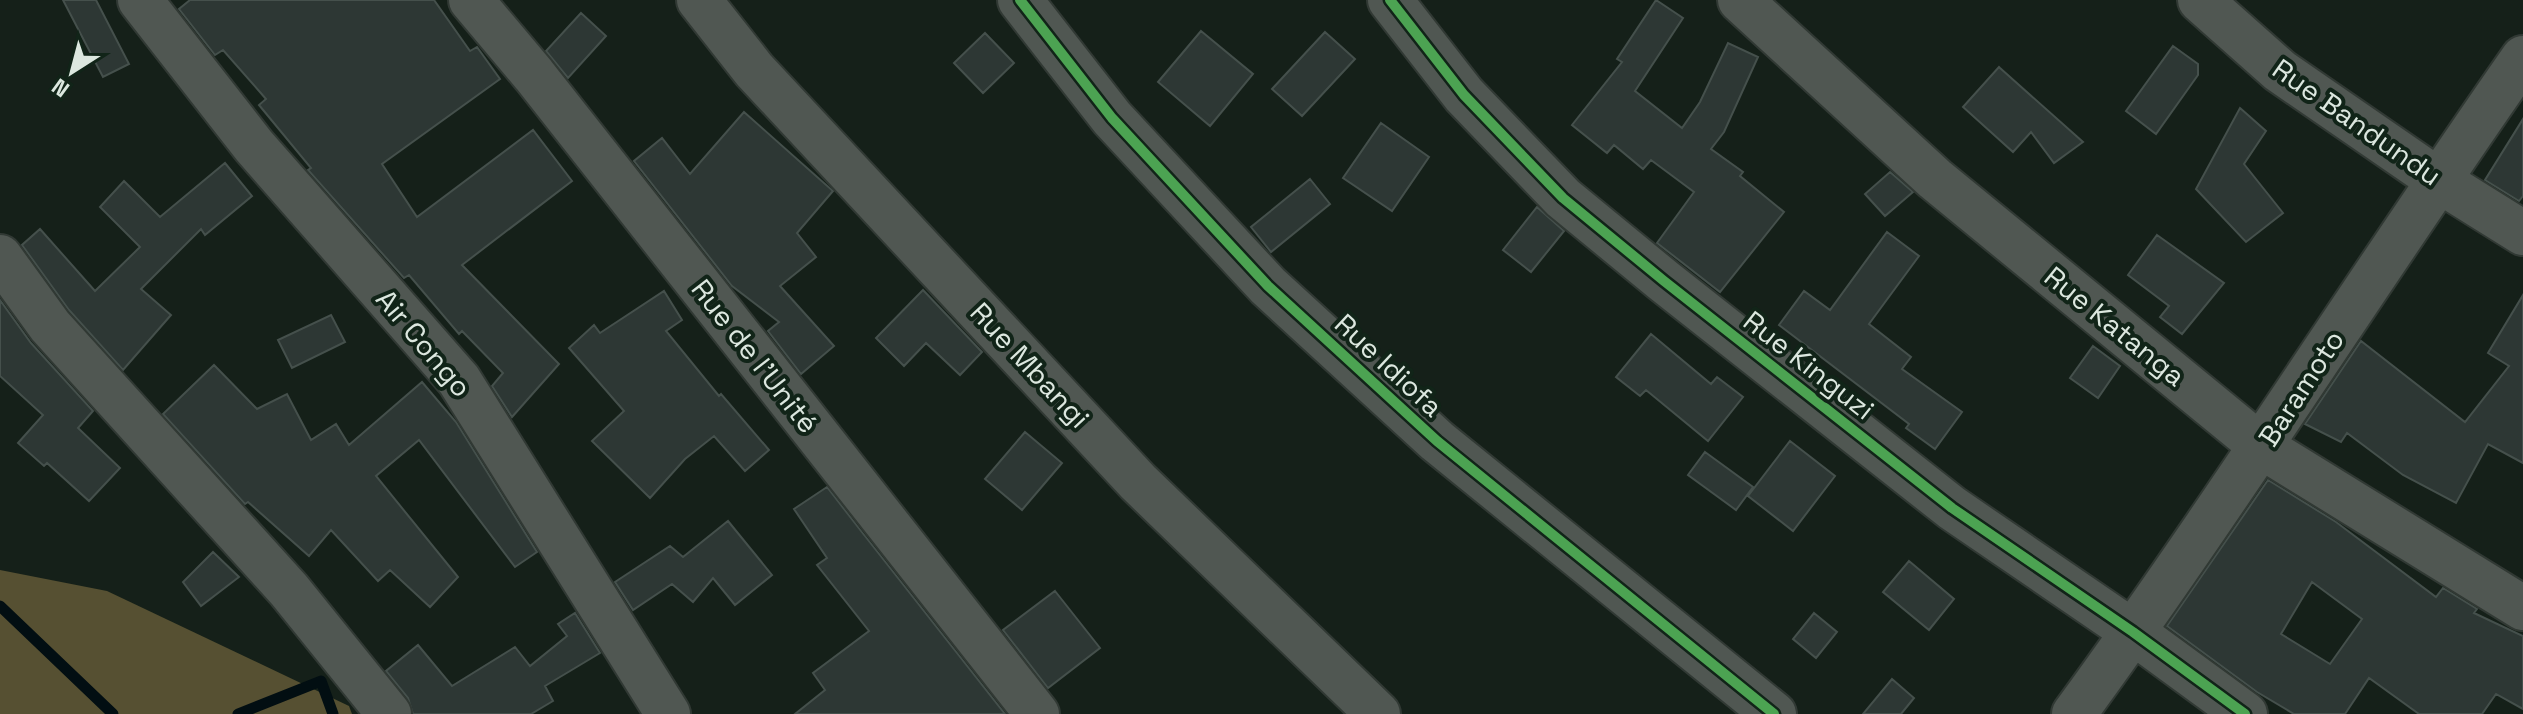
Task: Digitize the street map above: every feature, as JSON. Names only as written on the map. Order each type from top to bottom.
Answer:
[{"type":"street","name":"Air Congo","points":[[140,0],[254,146],[459,380],[668,714]]},
{"type":"street","name":"Rue de l'Unité","points":[[471,0],[534,75],[1037,714]]},
{"type":"street","name":"Rue Mbangi","points":[[699,0],[754,70],[1138,482],[1378,714]]},
{"type":"street","name":"Rue Idiofa","points":[[1020,0],[1112,118],[1268,286],[1437,441],[1774,714]]},
{"type":"street","name":"Rue Kinguzi","points":[[1390,0],[1464,95],[1563,198],[1952,508],[2133,632],[2245,714]]},
{"type":"street","name":"Rue Katanga","points":[[1740,0],[1935,179],[2262,447],[2523,608]]},
{"type":"street","name":"Rue Bandundu","points":[[2200,0],[2280,71],[2438,180],[2523,233]]},
{"type":"street","name":"Baramoto","points":[[2074,714],[2262,447],[2438,180],[2523,58]]},
{"type":"street","points":[[0,257],[50,326],[289,590],[389,714]]},
{"type":"shaded area","points":[[0,570],[107,591],[349,706],[352,714],[0,714]]},
{"type":"building","points":[[63,0],[96,0],[129,64],[103,77]]},
{"type":"building","points":[[190,0],[434,0],[470,51],[477,47],[500,79],[382,164],[417,217],[533,130],[572,181],[462,265],[559,364],[512,417],[492,386],[503,373],[462,331],[459,334],[409,275],[404,278],[308,170],[311,168],[259,105],[266,99],[223,50],[215,55],[179,9]]},
{"type":"building","points":[[1656,0],[1683,18],[1635,91],[1682,128],[1700,102],[1728,43],[1758,57],[1724,132],[1711,149],[1743,172],[1740,176],[1784,212],[1720,292],[1657,243],[1694,192],[1651,160],[1643,169],[1614,145],[1607,153],[1572,125],[1622,62],[1617,59]]},
{"type":"building","points":[[581,13],[606,36],[568,78],[546,51]]},
{"type":"building","points":[[1201,31],[1253,74],[1210,126],[1158,82]]},
{"type":"building","points":[[1325,32],[1355,59],[1302,116],[1272,89]]},
{"type":"building","points":[[985,33],[1014,63],[983,93],[954,63]]},
{"type":"building","points":[[2173,46],[2198,64],[2198,75],[2156,134],[2126,111]]},
{"type":"building","points":[[1999,67],[2083,142],[2054,163],[2031,132],[2013,152],[1963,107]]},
{"type":"building","points":[[2240,108],[2266,131],[2244,164],[2283,213],[2246,242],[2196,189]]},
{"type":"building","points":[[744,112],[833,191],[797,233],[816,257],[780,286],[834,346],[801,374],[768,331],[779,322],[732,286],[634,161],[662,138],[690,174]]},
{"type":"building","points":[[2523,119],[2523,196],[2519,201],[2485,180]]},
{"type":"building","points":[[1381,123],[1429,157],[1392,211],[1343,178]]},
{"type":"building","points":[[225,163],[252,196],[205,235],[201,229],[141,289],[171,315],[123,370],[69,310],[22,245],[40,229],[95,291],[140,247],[100,207],[124,181],[160,217]]},
{"type":"building","points":[[1890,172],[1913,192],[1885,216],[1865,194]]},
{"type":"building","points":[[1310,179],[1330,204],[1271,252],[1251,227]]},
{"type":"building","points":[[1537,207],[1564,231],[1531,272],[1503,250]]},
{"type":"building","points":[[1887,232],[1919,256],[1869,324],[1911,357],[1902,369],[1962,412],[1935,449],[1906,428],[1909,424],[1779,325],[1804,291],[1830,310]]},
{"type":"building","points":[[2157,235],[2224,283],[2182,334],[2160,317],[2169,306],[2128,275]]},
{"type":"building","points":[[923,290],[982,352],[960,375],[926,343],[904,366],[876,338]]},
{"type":"building","points":[[664,291],[682,320],[666,331],[719,396],[721,394],[769,450],[745,471],[714,436],[685,459],[650,498],[592,441],[624,411],[569,348],[594,325],[600,333]]},
{"type":"building","points":[[2523,295],[2523,463],[2488,444],[2456,503],[2403,475],[2347,433],[2341,442],[2305,424],[2361,341],[2465,422],[2509,366],[2488,353]]},
{"type":"building","points":[[0,300],[31,343],[93,411],[78,428],[120,468],[89,501],[47,463],[44,466],[18,443],[43,415],[0,376]]},
{"type":"building","points":[[331,315],[345,342],[292,368],[278,340]]},
{"type":"building","points":[[1651,334],[1711,384],[1717,377],[1743,397],[1708,441],[1646,390],[1640,396],[1616,377]]},
{"type":"building","points":[[2093,346],[2120,366],[2098,398],[2070,378]]},
{"type":"building","points":[[214,365],[257,409],[287,394],[311,440],[336,424],[349,445],[422,382],[456,422],[537,552],[515,567],[419,440],[376,476],[458,577],[430,607],[390,570],[378,581],[331,530],[309,556],[248,502],[245,504],[163,414]]},
{"type":"building","points":[[1025,432],[1062,463],[1022,510],[985,479]]},
{"type":"building","points":[[1790,441],[1835,476],[1793,531],[1748,496]]},
{"type":"building","points":[[1705,452],[1753,487],[1736,510],[1688,475]]},
{"type":"building","points":[[2268,480],[2336,522],[2436,597],[2443,588],[2477,609],[2474,613],[2523,636],[2523,709],[2496,694],[2482,714],[2419,714],[2369,678],[2345,714],[2294,714],[2257,692],[2167,626]],"holes":[[[2312,582],[2362,619],[2330,664],[2281,634]]]},
{"type":"building","points":[[827,487],[1005,714],[795,714],[825,690],[813,673],[869,631],[817,565],[827,558],[794,509]]},
{"type":"building","points":[[728,521],[772,575],[735,605],[713,578],[693,602],[672,584],[633,610],[615,582],[670,546],[683,557]]},
{"type":"building","points":[[213,552],[239,577],[201,606],[183,582]]},
{"type":"building","points":[[1909,561],[1954,599],[1929,630],[1883,592]]},
{"type":"building","points":[[1055,591],[1100,648],[1048,688],[1003,630]]},
{"type":"building","points":[[575,613],[600,653],[545,686],[553,701],[531,714],[413,714],[408,698],[386,671],[418,645],[452,686],[515,647],[530,666],[567,636],[558,624]]},
{"type":"building","points":[[1814,613],[1837,632],[1816,658],[1793,639]]},
{"type":"building","points":[[1892,679],[1914,698],[1901,714],[1863,714]]},
{"type":"waterway","points":[[0,606],[113,714]]},
{"type":"waterway","points":[[238,714],[321,681],[333,714]]},
{"type":"cycle path","points":[[1020,0],[1112,118],[1268,286],[1437,441],[1774,714]]},
{"type":"cycle path","points":[[1390,0],[1464,95],[1563,198],[1952,508],[2133,632],[2245,714]]}]
